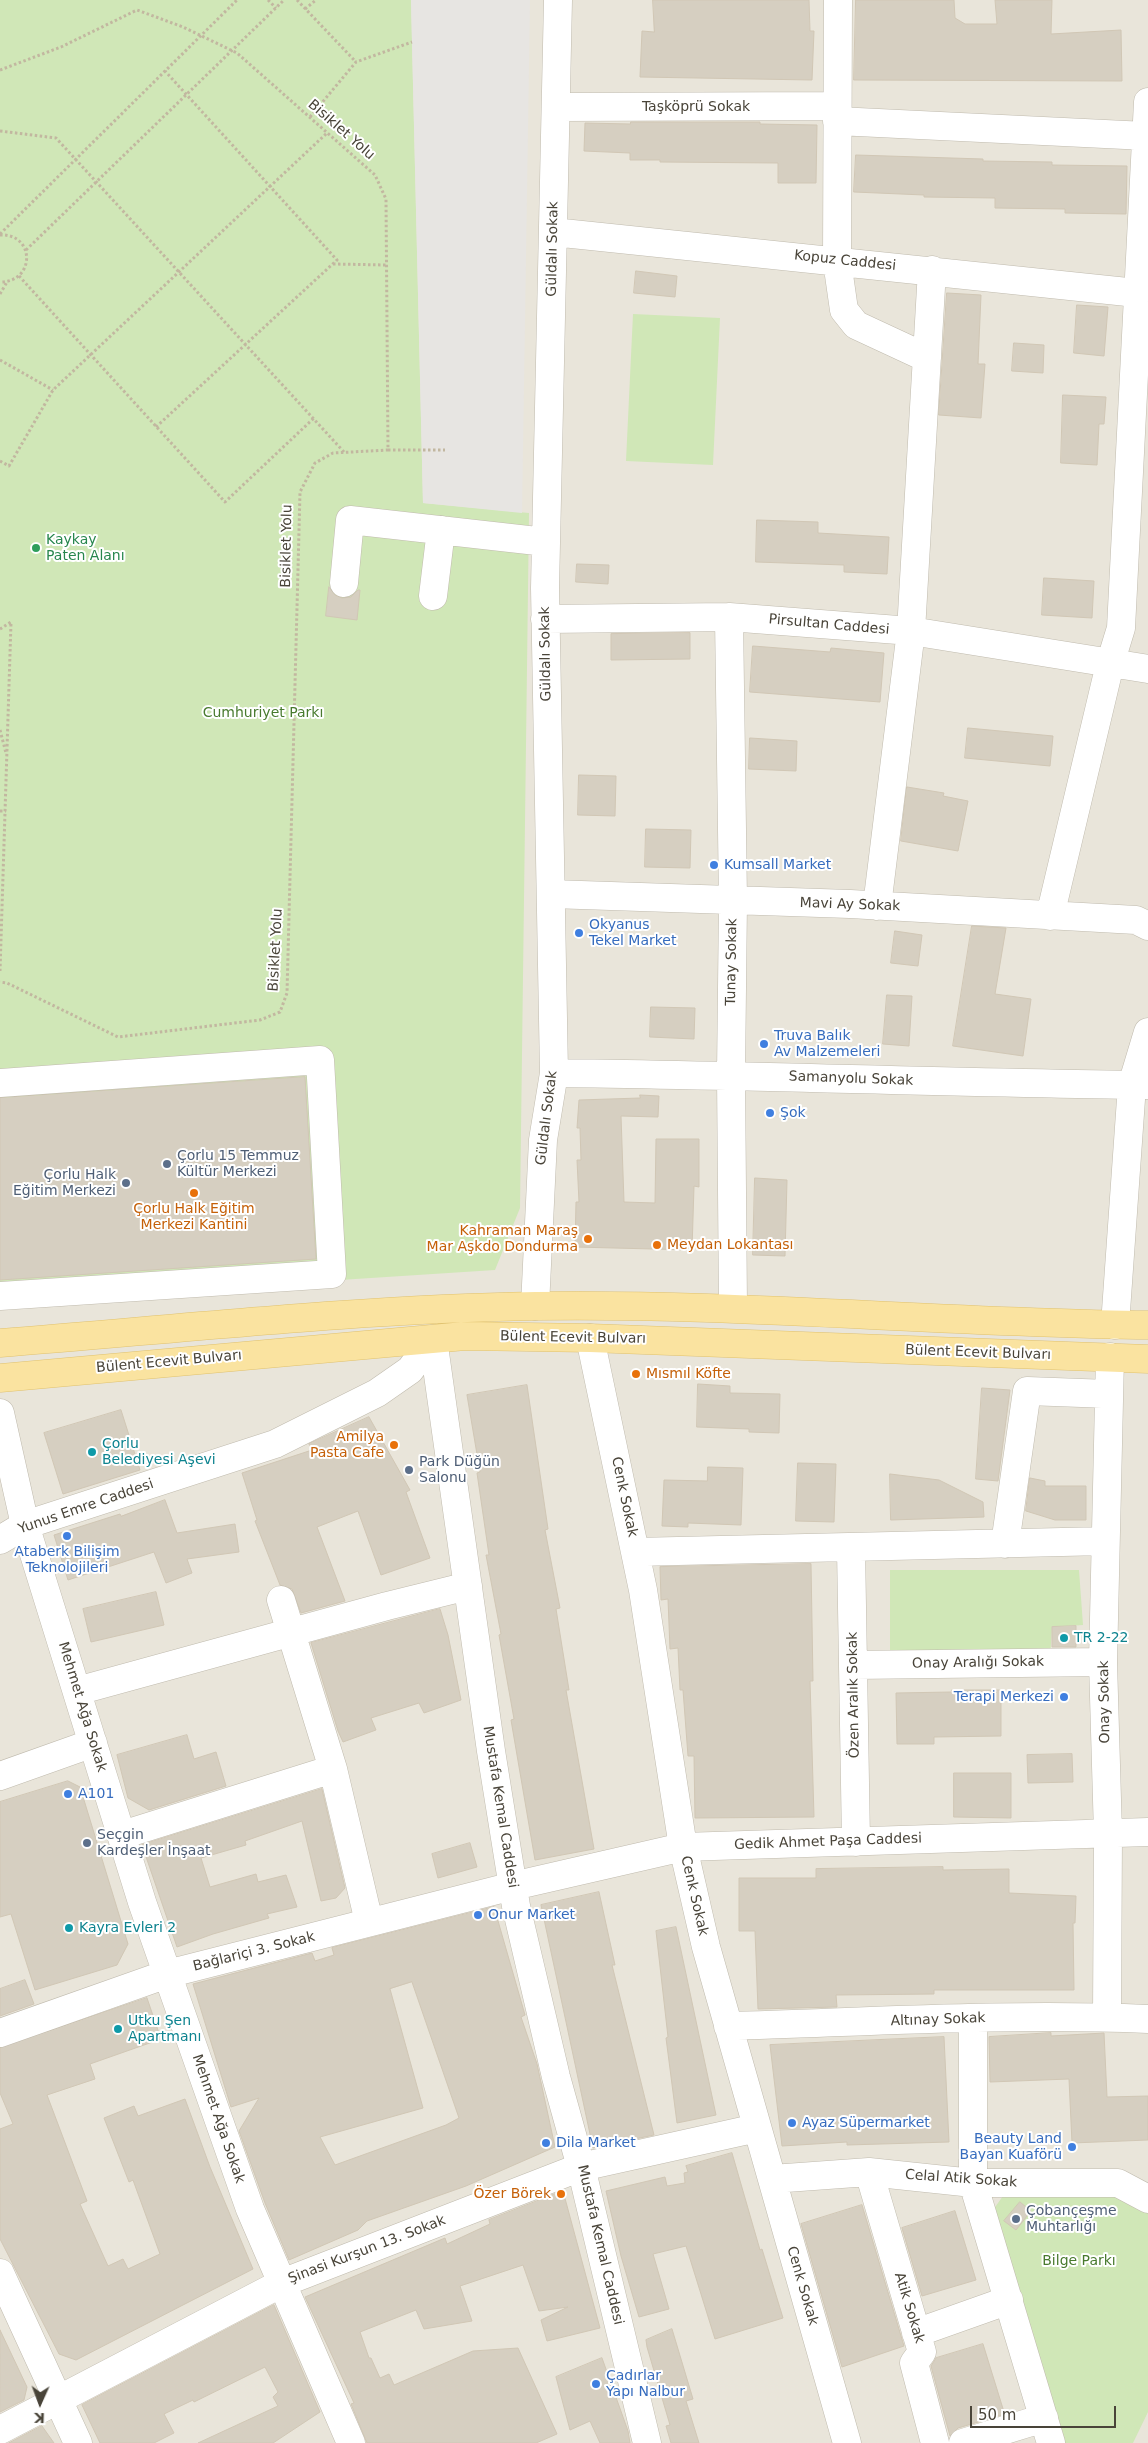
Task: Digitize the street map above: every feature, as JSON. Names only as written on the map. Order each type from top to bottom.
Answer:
[{"type":"main road","points":[[465,1336],[535,1306]]},
{"type":"main road","points":[[535,1306],[590,1338]]},
{"type":"main road","points":[[0,1343],[431,1310],[535,1306],[733,1307],[1148,1325]]},
{"type":"main road","points":[[588,1306],[590,1338]]},
{"type":"main road","points":[[431,1310],[434,1339]]},
{"type":"main road","name":"Bülent Ecevit Bulvarı","points":[[0,1378],[465,1336],[590,1338],[1148,1359]]},
{"type":"street","name":"Güldalı Sokak","points":[[535,1306],[543,1140],[554,1073],[545,619],[558,0]]},
{"type":"street","points":[[838,0],[837,261],[844,310],[856,325],[927,358]]},
{"type":"street","points":[[1050,916],[1110,664],[1121,628],[1148,102]]},
{"type":"street","name":"Taşköprü Sokak","points":[[556,107],[837,114],[1146,136]]},
{"type":"street","name":"Kopuz Caddesi","points":[[553,232],[932,270],[1137,293]]},
{"type":"street","points":[[877,906],[911,631],[932,270]]},
{"type":"street","points":[[344,583],[350,520],[546,542]]},
{"type":"street","points":[[432,596],[441,530]]},
{"type":"street","name":"Pirsultan Caddesi","points":[[545,619],[730,617],[911,631],[1148,670]]},
{"type":"street","name":"Tunay Sokak","points":[[730,617],[733,901],[730,1074],[733,1307]]},
{"type":"street","name":"Mavi Ay Sokak","points":[[550,894],[877,906],[1136,920],[1148,926]]},
{"type":"street","points":[[1115,1325],[1140,1085],[1148,1032]]},
{"type":"street","points":[[0,1083],[320,1060],[332,1274],[0,1296]]},
{"type":"street","name":"Samanyolu Sokak","points":[[554,1073],[730,1074],[957,1083],[1140,1085]]},
{"type":"street","name":"Cenk Sokak","points":[[590,1338],[635,1552],[683,1847],[706,1947],[847,2443]]},
{"type":"street","name":"Yunus Emre Caddesi","points":[[0,1540],[25,1525],[275,1444],[377,1393],[410,1370],[434,1339]]},
{"type":"street","name":"Mustafa Kemal Caddesi","points":[[434,1339],[491,1751],[513,1886],[556,2077],[582,2167],[647,2443]]},
{"type":"street","name":"Onay Sokak","points":[[1107,2017],[1108,1834],[1103,1662],[1110,1357]]},
{"type":"street","points":[[1005,1544],[1027,1391],[1109,1394]]},
{"type":"street","name":"Mehmet Ağa Sokak","points":[[0,1413],[25,1525],[142,1902],[250,2209],[351,2443]]},
{"type":"street","points":[[635,1552],[1105,1541]]},
{"type":"street","name":"Özen Aralık Sokak","points":[[851,1548],[856,1842]]},
{"type":"street","points":[[77,1691],[387,1606],[468,1586]]},
{"type":"street","points":[[281,1600],[333,1769],[369,1922]]},
{"type":"street","name":"Onay Aralığı Sokak","points":[[853,1665],[1103,1662]]},
{"type":"street","points":[[0,1776],[93,1743]]},
{"type":"street","points":[[122,1835],[333,1769]]},
{"type":"street","name":"Gedik Ahmet Paşa Caddesi","points":[[513,1886],[683,1847],[1008,1835],[1148,1832]]},
{"type":"street","name":"Bağlariçi 3. Sokak","points":[[0,2033],[167,1974],[513,1886]]},
{"type":"street","name":"Altınay Sokak","points":[[728,2026],[973,2019],[1107,2017],[1148,2019]]},
{"type":"street","points":[[964,2443],[1047,2431],[974,2183],[973,2019]]},
{"type":"street","name":"Şinasi Kurşun 13. Sokak","points":[[0,2430],[58,2398],[282,2283],[582,2167],[757,2128]]},
{"type":"street","name":"Celal Atik Sokak","points":[[772,2180],[869,2172],[974,2183],[1118,2183],[1148,2199]]},
{"type":"street","name":"Atik Sokak","points":[[869,2172],[922,2352],[914,2363],[935,2443]]},
{"type":"street","points":[[0,2273],[78,2443]]},
{"type":"street","points":[[916,2333],[1009,2300]]},
{"type":"path","points":[[0,234],[237,0]]},
{"type":"path","points":[[268,0],[276,8]]},
{"type":"path","points":[[26,250],[284,0]]},
{"type":"path","points":[[297,0],[356,62]]},
{"type":"path","points":[[305,9],[316,0]]},
{"type":"path","name":"Bisiklet Yolu","points":[[0,70],[61,47],[137,10],[183,26],[232,51],[375,175],[386,199],[388,450],[333,453],[315,464],[300,492],[287,993],[280,1012],[260,1020],[118,1038],[7,983],[0,982]]},
{"type":"path","points":[[310,117],[356,62],[412,42]]},
{"type":"path","points":[[156,427],[337,260],[165,71]]},
{"type":"path","points":[[0,131],[56,138],[345,452]]},
{"type":"path","points":[[0,461],[9,466],[53,390],[327,133]]},
{"type":"path","points":[[0,234],[15,237],[26,250],[26,266],[19,276],[7,282],[0,282]]},
{"type":"path","points":[[333,264],[387,266]]},
{"type":"path","points":[[19,276],[225,502],[314,418]]},
{"type":"path","points":[[0,294],[7,282]]},
{"type":"path","points":[[0,360],[53,390]]},
{"type":"path","points":[[388,450],[445,450]]},
{"type":"path","points":[[0,628],[11,622],[0,971]]},
{"type":"path","points":[[0,730],[7,756]]},
{"type":"path","points":[[0,811],[6,811]]},
{"type":"shaded area","points":[[0,0],[1148,0],[1148,2443],[0,2443]]},
{"type":"shaded area","points":[[411,0],[530,0],[522,513],[423,503]]},
{"type":"green space","name":"Cumhuriyet Parkı","points":[[0,0],[411,0],[423,503],[529,513],[520,1208],[495,1270],[340,1280],[0,1310]]},
{"type":"green space","points":[[633,314],[720,318],[713,465],[626,461]]},
{"type":"green space","points":[[890,1570],[1079,1570],[1083,1625],[1052,1627],[1050,1659],[890,1661]]},
{"type":"green space","name":"Bilge Parkı","points":[[1116,2191],[1148,2212],[1148,2412],[1133,2443],[1061,2443],[993,2210],[1003,2196]]},
{"type":"building","points":[[653,0],[809,0],[810,31],[814,31],[812,80],[640,77],[642,31],[654,32]]},
{"type":"building","points":[[856,0],[954,0],[955,18],[965,24],[997,24],[995,0],[1052,0],[1051,34],[1121,30],[1122,81],[854,80]]},
{"type":"building","points":[[631,122],[760,122],[760,124],[817,125],[816,183],[778,183],[778,163],[660,162],[660,160],[630,160],[630,153],[584,151],[585,123],[630,124]]},
{"type":"building","points":[[856,155],[1052,162],[1052,165],[1127,166],[1126,214],[1065,213],[1065,209],[995,208],[995,198],[924,197],[924,195],[854,192]]},
{"type":"building","points":[[636,271],[677,276],[675,297],[634,293]]},
{"type":"building","points":[[947,293],[981,295],[978,364],[985,364],[981,418],[939,415]]},
{"type":"building","points":[[1077,305],[1108,307],[1104,356],[1074,353]]},
{"type":"building","points":[[1014,343],[1044,345],[1043,373],[1012,371]]},
{"type":"building","points":[[1063,395],[1106,397],[1104,424],[1099,424],[1097,465],[1061,463]]},
{"type":"building","points":[[757,520],[818,522],[818,533],[889,537],[887,574],[844,572],[844,565],[756,562]]},
{"type":"building","points":[[577,564],[609,565],[608,584],[576,582]]},
{"type":"building","points":[[1044,578],[1094,581],[1092,618],[1042,615]]},
{"type":"building","points":[[329,587],[335,595],[342,598],[351,597],[360,590],[357,620],[326,616]]},
{"type":"building","points":[[690,633],[690,659],[611,660],[611,634]]},
{"type":"building","points":[[753,646],[830,652],[831,648],[884,653],[880,702],[750,692]]},
{"type":"building","points":[[968,728],[1053,736],[1050,766],[965,758]]},
{"type":"building","points":[[750,738],[797,741],[796,771],[749,769]]},
{"type":"building","points":[[579,775],[616,776],[615,816],[578,815]]},
{"type":"building","points":[[907,787],[944,793],[943,796],[968,801],[958,851],[901,841]]},
{"type":"building","points":[[646,829],[691,830],[690,868],[645,867]]},
{"type":"building","points":[[972,926],[1006,928],[995,994],[1031,999],[1023,1056],[953,1046]]},
{"type":"building","points":[[895,931],[922,935],[918,966],[891,963]]},
{"type":"building","points":[[887,995],[912,996],[909,1046],[883,1044]]},
{"type":"building","points":[[651,1007],[695,1008],[694,1039],[650,1037]]},
{"type":"building","name":"Çorlu 15 Temmuz Kültür Merkezi","points":[[305,1077],[316,1259],[0,1280],[0,1098]]},
{"type":"building","points":[[640,1095],[659,1096],[658,1117],[621,1116],[624,1202],[655,1203],[656,1139],[699,1139],[699,1187],[694,1186],[692,1250],[575,1247],[576,1202],[579,1202],[577,1160],[581,1160],[580,1128],[577,1128],[579,1100],[640,1098]]},
{"type":"building","points":[[755,1178],[787,1180],[785,1256],[753,1255]]},
{"type":"building","points":[[698,1384],[730,1386],[730,1393],[780,1394],[779,1433],[749,1432],[749,1429],[697,1427]]},
{"type":"building","points":[[527,1385],[548,1529],[545,1530],[560,1608],[556,1609],[569,1690],[566,1690],[594,1849],[535,1860],[511,1720],[514,1719],[499,1635],[501,1634],[486,1555],[489,1555],[477,1473],[480,1472],[467,1395]]},
{"type":"building","points":[[982,1388],[1010,1390],[998,1481],[976,1479]]},
{"type":"building","name":"Çorlu Belediyesi Aşevi","points":[[121,1410],[140,1470],[63,1494],[44,1433]]},
{"type":"building","points":[[369,1417],[410,1490],[406,1492],[430,1558],[381,1575],[358,1511],[317,1527],[345,1601],[301,1613],[292,1589],[280,1585],[255,1521],[257,1520],[242,1473],[312,1450],[309,1444]]},
{"type":"building","points":[[798,1463],[836,1464],[834,1522],[796,1521]]},
{"type":"building","points":[[708,1467],[743,1468],[741,1525],[688,1523],[688,1527],[662,1526],[664,1480],[707,1481]]},
{"type":"building","points":[[890,1474],[939,1480],[983,1502],[984,1517],[891,1520]]},
{"type":"building","points":[[1030,1478],[1045,1481],[1045,1486],[1086,1486],[1086,1520],[1055,1520],[1026,1511]]},
{"type":"building","points":[[165,1500],[177,1533],[235,1524],[239,1552],[187,1559],[192,1573],[166,1583],[154,1552],[68,1580],[54,1535],[120,1514],[121,1516]]},
{"type":"building","points":[[811,1564],[813,1681],[810,1681],[814,1817],[695,1818],[694,1756],[688,1756],[683,1690],[680,1690],[678,1648],[670,1649],[668,1599],[661,1600],[660,1567]]},
{"type":"building","points":[[156,1592],[164,1625],[91,1642],[83,1609]]},
{"type":"building","points":[[440,1609],[448,1635],[461,1700],[424,1713],[419,1703],[371,1718],[376,1730],[343,1742],[311,1643]]},
{"type":"building","name":"TR 2-22","points":[[1076,1626],[1076,1647],[1052,1647],[1052,1627]]},
{"type":"building","points":[[952,1690],[1001,1690],[1001,1736],[934,1737],[934,1744],[897,1744],[896,1693],[952,1692]]},
{"type":"building","points":[[187,1735],[194,1759],[216,1752],[226,1786],[149,1810],[128,1798],[117,1755]]},
{"type":"building","points":[[1072,1754],[1073,1782],[1028,1783],[1027,1755]]},
{"type":"building","points":[[954,1773],[1011,1773],[1011,1818],[954,1817]]},
{"type":"building","points":[[68,1781],[80,1787],[128,1944],[117,1965],[35,1990],[11,1914],[0,1917],[0,1802]]},
{"type":"building","points":[[322,1789],[345,1888],[336,1898],[321,1901],[302,1821],[245,1841],[246,1845],[201,1858],[210,1887],[256,1874],[258,1882],[286,1875],[297,1907],[267,1914],[269,1918],[213,1934],[177,1947],[142,1845]]},
{"type":"building","points":[[470,1843],[477,1867],[438,1878],[432,1854]]},
{"type":"building","points":[[943,1867],[943,1870],[1009,1869],[1009,1893],[1076,1896],[1075,1923],[1073,1923],[1074,1990],[934,1990],[934,1994],[836,1995],[837,2007],[758,2009],[755,1931],[739,1931],[739,1878],[816,1878],[816,1869]]},
{"type":"building","points":[[599,1892],[615,1965],[612,1965],[654,2135],[593,2148],[541,1905]]},
{"type":"building","points":[[494,1907],[525,2015],[521,2017],[537,2064],[555,2147],[466,2186],[367,2221],[358,2230],[289,2260],[265,2203],[239,2131],[259,2098],[231,2107],[193,1984],[312,1953],[315,1961],[334,1955],[332,1948]],"holes":[[[412,1982],[459,2118],[446,2125],[335,2165],[320,2137],[423,2108],[390,1989]]]},
{"type":"building","points":[[676,1927],[716,2115],[677,2123],[666,2038],[668,2037],[656,1931]]},
{"type":"building","points":[[25,1980],[34,2004],[0,2016],[0,1989]]},
{"type":"building","points":[[147,1998],[161,2039],[90,2064],[95,2079],[47,2095],[87,2201],[80,2204],[108,2266],[123,2259],[128,2269],[160,2254],[133,2180],[129,2182],[104,2118],[134,2106],[138,2116],[185,2099],[210,2167],[253,2269],[76,2360],[59,2354],[0,2239],[0,2129],[13,2124],[0,2093],[0,2048]]},
{"type":"building","points":[[1051,2033],[1051,2036],[1104,2033],[1107,2097],[1148,2096],[1148,2140],[1072,2143],[1069,2079],[990,2082],[989,2037]]},
{"type":"building","points":[[944,2037],[949,2142],[847,2145],[847,2142],[782,2146],[770,2045]]},
{"type":"building","points":[[732,2153],[760,2250],[762,2249],[783,2318],[715,2339],[686,2246],[653,2254],[669,2309],[639,2317],[621,2256],[606,2191],[665,2177],[667,2186],[685,2183],[684,2173],[688,2172],[686,2166]]},
{"type":"building","points":[[563,2191],[600,2328],[547,2341],[541,2320],[568,2307],[539,2311],[523,2265],[460,2286],[472,2321],[424,2329],[416,2310],[360,2332],[369,2358],[371,2358],[380,2378],[389,2374],[394,2385],[473,2351],[518,2348],[557,2434],[536,2443],[367,2443],[351,2404],[354,2403],[305,2297],[445,2238],[447,2244],[490,2224],[489,2220]]},
{"type":"building","name":"Çobançeşme Muhtarlığı","points":[[1020,2202],[1031,2211],[1016,2230],[1004,2221]]},
{"type":"building","points":[[862,2205],[904,2346],[842,2367],[801,2224]]},
{"type":"building","points":[[955,2211],[976,2280],[922,2296],[902,2228]]},
{"type":"building","points":[[274,2305],[320,2412],[273,2443],[198,2443],[278,2406],[273,2397],[278,2392],[265,2367],[194,2402],[193,2400],[164,2414],[174,2433],[154,2443],[100,2443],[82,2405]]},
{"type":"building","points":[[672,2329],[693,2399],[686,2401],[699,2443],[671,2443],[666,2426],[670,2425],[647,2347],[646,2340]]},
{"type":"building","points":[[0,2330],[27,2387],[24,2400],[0,2412]]},
{"type":"building","points":[[983,2344],[1004,2412],[1002,2415],[958,2428],[950,2436],[931,2366],[936,2358]]},
{"type":"building","points":[[602,2358],[628,2431],[630,2443],[600,2443],[590,2421],[570,2430],[556,2377]]},
{"type":"building","points":[[42,2426],[54,2443],[9,2443]]},
{"type":"place","name":"Kaykay Paten Alanı","points":[[36,548]]},
{"type":"place","name":"Kumsall Market","points":[[714,865]]},
{"type":"place","name":"Okyanus Tekel Market","points":[[579,933]]},
{"type":"place","name":"Truva Balık Av Malzemeleri","points":[[764,1044]]},
{"type":"place","name":"Şok","points":[[770,1113]]},
{"type":"place","name":"Çorlu 15 Temmuz Kültür Merkezi","points":[[167,1164]]},
{"type":"place","name":"Çorlu Halk Eğitim Merkezi","points":[[126,1183]]},
{"type":"place","name":"Çorlu Halk Eğitim Merkezi Kantini","points":[[194,1193]]},
{"type":"place","name":"Kahraman Maraş Mar Aşkdo Dondurma","points":[[588,1239]]},
{"type":"place","name":"Meydan Lokantası","points":[[657,1245]]},
{"type":"place","name":"Mısmıl Köfte","points":[[636,1374]]},
{"type":"place","name":"Amilya Pasta Cafe","points":[[394,1445]]},
{"type":"place","name":"Çorlu Belediyesi Aşevi","points":[[92,1452]]},
{"type":"place","name":"Park Düğün Salonu","points":[[409,1470]]},
{"type":"place","name":"Ataberk Bilişim Teknolojileri","points":[[67,1536]]},
{"type":"place","name":"TR 2-22","points":[[1064,1638]]},
{"type":"place","name":"Terapi Merkezi","points":[[1064,1697]]},
{"type":"place","name":"A101","points":[[68,1794]]},
{"type":"place","name":"Seçgin Kardeşler İnşaat","points":[[87,1843]]},
{"type":"place","name":"Onur Market","points":[[478,1915]]},
{"type":"place","name":"Kayra Evleri 2","points":[[69,1928]]},
{"type":"place","name":"Utku Şen Apartmanı","points":[[118,2029]]},
{"type":"place","name":"Ayaz Süpermarket","points":[[792,2123]]},
{"type":"place","name":"Dila Market","points":[[546,2143]]},
{"type":"place","name":"Beauty Land Bayan Kuaförü","points":[[1072,2147]]},
{"type":"place","name":"Özer Börek","points":[[561,2194]]},
{"type":"place","name":"Çobançeşme Muhtarlığı","points":[[1016,2219]]},
{"type":"place","name":"Çadırlar Yapı Nalbur","points":[[596,2384]]}]
